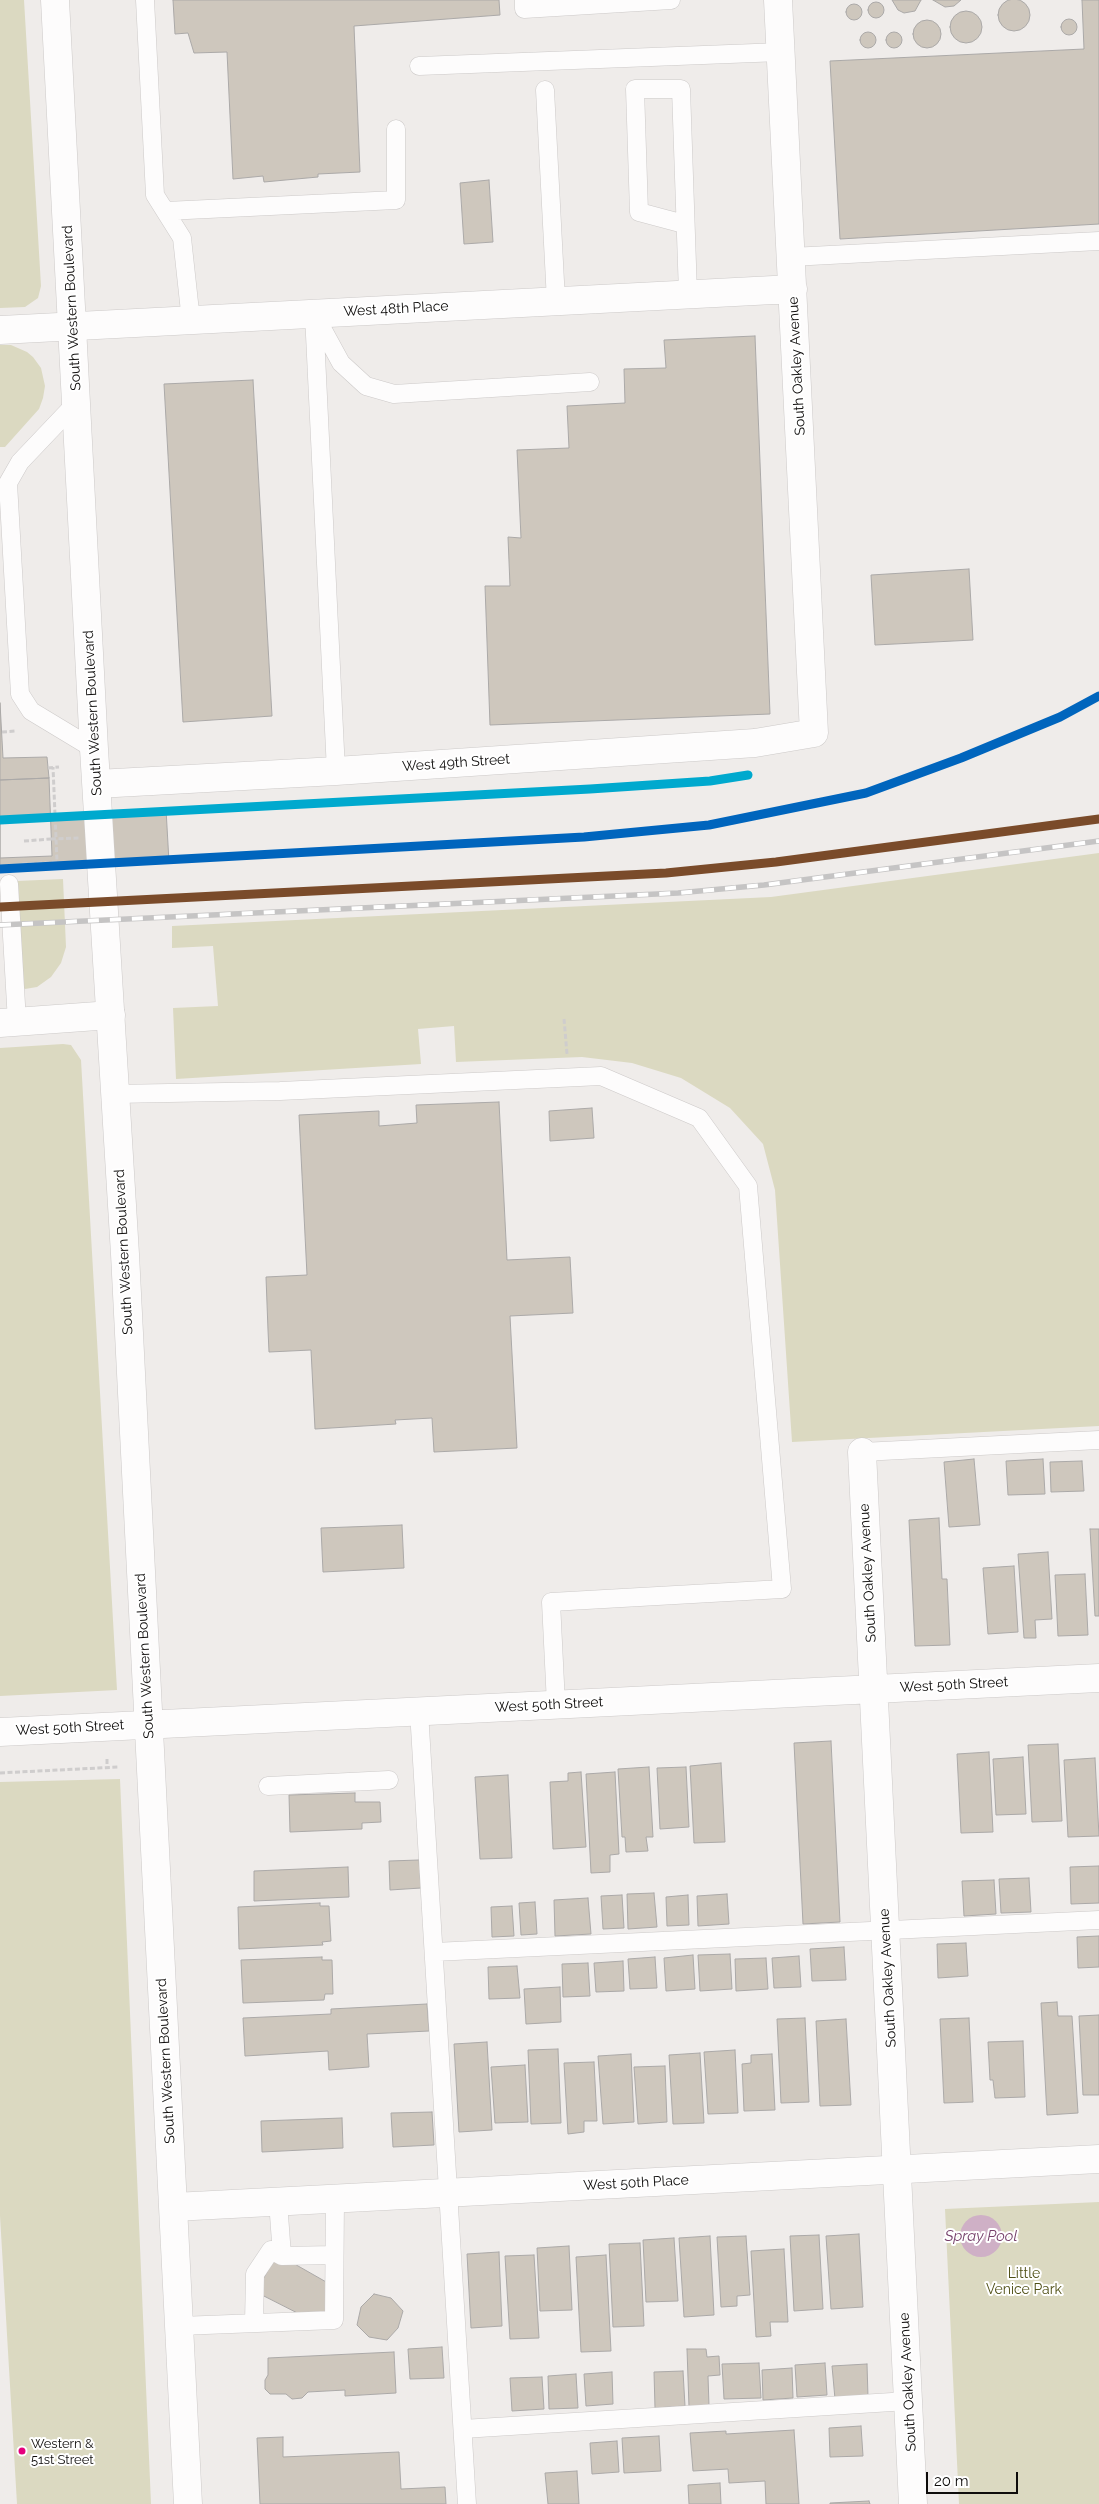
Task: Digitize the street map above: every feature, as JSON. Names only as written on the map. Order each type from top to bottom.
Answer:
[{"type":"street","name":"South Western Boulevard","points":[[55,0],[94,749],[111,1016],[114,1094],[126,1254],[188,2504]]},
{"type":"street","name":"South Oakley Avenue","points":[[778,0],[814,732]]},
{"type":"street","name":"West 48th Place","points":[[0,330],[793,289]]},
{"type":"street","name":"West 49th Street","points":[[97,784],[336,771],[755,743],[814,732]]},
{"type":"street","points":[[9,1022],[111,1016]]},
{"type":"street","name":"South Oakley Avenue","points":[[862,1452],[914,2504]]},
{"type":"street","name":"West 50th Street","points":[[0,1732],[1099,1678]]},
{"type":"street","name":"West 50th Place","points":[[174,2207],[1099,2159]]},
{"type":"lane","points":[[144,0],[155,195],[182,238],[191,321]]},
{"type":"lane","points":[[524,4],[671,0]]},
{"type":"lane","points":[[418,66],[781,52]]},
{"type":"lane","points":[[684,224],[639,212],[635,89],[681,88],[684,224],[688,294]]},
{"type":"lane","points":[[545,90],[556,301]]},
{"type":"lane","points":[[166,211],[396,200],[396,129]]},
{"type":"lane","points":[[791,257],[1099,242]]},
{"type":"lane","points":[[314,314],[341,364],[366,386],[394,394],[590,382]]},
{"type":"lane","points":[[314,314],[336,771]]},
{"type":"lane","points":[[77,402],[20,462],[8,483],[20,694],[31,711],[94,749]]},
{"type":"lane","points":[[9,884],[9,1022]]},
{"type":"lane","points":[[114,1094],[280,1091],[601,1076],[699,1118],[748,1186],[782,1588],[551,1602],[556,1704]]},
{"type":"lane","points":[[862,1452],[1099,1440]]},
{"type":"lane","points":[[419,1711],[467,2504]]},
{"type":"lane","points":[[268,1786],[389,1780]]},
{"type":"lane","points":[[434,1952],[1099,1920]]},
{"type":"lane","points":[[180,2326],[334,2320],[335,2198]]},
{"type":"lane","points":[[278,2201],[282,2256]]},
{"type":"lane","points":[[254,2323],[255,2274],[271,2250],[282,2256],[334,2255]]},
{"type":"lane","points":[[463,2429],[908,2401]]},
{"type":"path","points":[[2,732],[20,731]]},
{"type":"path","points":[[19,864],[57,862],[53,767]]},
{"type":"path","points":[[48,768],[59,767]]},
{"type":"path","points":[[24,841],[81,838]]},
{"type":"path","points":[[564,1019],[569,1077]]},
{"type":"path","points":[[107,1759],[108,1768]]},
{"type":"path","points":[[0,1773],[120,1767]]},
{"type":"green space","points":[[0,0],[24,0],[41,286],[38,298],[25,307],[0,308]]},
{"type":"green space","points":[[0,345],[11,345],[27,352],[33,357],[41,368],[45,386],[39,409],[5,447],[0,447]]},
{"type":"green space","points":[[1099,853],[1099,1426],[792,1442],[775,1190],[763,1144],[730,1108],[681,1078],[632,1063],[582,1057],[456,1062],[454,1026],[418,1029],[421,1064],[176,1079],[173,1008],[218,1006],[213,946],[172,948],[172,926],[771,897]]},
{"type":"green space","points":[[63,879],[66,947],[61,963],[51,977],[37,987],[25,989],[22,987],[17,881]]},
{"type":"green space","points":[[71,1045],[81,1060],[117,1690],[0,1696],[0,1048]]},
{"type":"green space","points":[[120,1779],[151,2504],[17,2504],[0,2216],[0,1782]]},
{"type":"green space","name":"Little Venice Park","points":[[1099,2202],[1099,2504],[959,2504],[945,2209]]},
{"type":"water","name":"Spray Pool","points":[[977,2215],[985,2215],[996,2221],[1002,2236],[996,2251],[985,2257],[977,2257],[966,2251],[960,2240],[960,2232],[966,2221]]},
{"type":"building","points":[[1014,-1],[1026,3],[1030,15],[1026,27],[1014,31],[1002,27],[998,15],[1002,3]]},
{"type":"building","points":[[173,0],[499,0],[500,15],[354,26],[360,172],[318,174],[318,177],[264,182],[263,176],[233,179],[227,52],[194,53],[188,33],[175,34]]},
{"type":"building","points":[[892,0],[921,0],[915,11],[904,13],[898,10]]},
{"type":"building","points":[[933,0],[961,0],[954,6],[945,7]]},
{"type":"building","points":[[1082,0],[1099,0],[1099,224],[840,239],[830,61],[1084,49]]},
{"type":"building","points":[[876,2],[882,4],[884,10],[882,16],[876,18],[870,16],[868,10],[870,4]]},
{"type":"building","points":[[854,4],[860,6],[862,12],[860,18],[854,20],[848,18],[846,12],[848,6]]},
{"type":"building","points":[[966,11],[977,16],[982,27],[977,38],[966,43],[955,38],[950,27],[955,16]]},
{"type":"building","points":[[1069,19],[1075,21],[1077,27],[1075,33],[1069,35],[1063,33],[1061,27],[1063,21]]},
{"type":"building","points":[[927,20],[937,24],[941,34],[937,44],[927,48],[917,44],[913,34],[917,24]]},
{"type":"building","points":[[868,32],[874,34],[876,40],[874,46],[868,48],[862,46],[860,40],[862,34]]},
{"type":"building","points":[[894,32],[900,34],[902,40],[900,46],[894,48],[888,46],[886,40],[888,34]]},
{"type":"building","points":[[489,180],[493,242],[464,244],[460,183]]},
{"type":"building","points":[[755,336],[770,714],[490,725],[485,586],[510,586],[508,537],[521,538],[517,450],[569,448],[567,406],[625,403],[624,369],[666,368],[664,340]]},
{"type":"building","points":[[253,380],[272,716],[183,722],[164,384]]},
{"type":"building","points":[[969,569],[973,640],[875,645],[871,575]]},
{"type":"building","points":[[0,703],[3,758],[47,757],[49,778],[0,780]]},
{"type":"building","points":[[49,778],[52,856],[0,858],[0,780]]},
{"type":"building","points":[[166,809],[169,862],[0,870],[0,817]]},
{"type":"building","points":[[499,1102],[507,1260],[570,1257],[573,1313],[510,1316],[517,1448],[434,1452],[432,1418],[395,1420],[396,1424],[315,1429],[311,1350],[269,1352],[266,1277],[307,1275],[299,1115],[379,1111],[379,1126],[417,1123],[416,1105]]},
{"type":"building","points":[[592,1108],[594,1138],[550,1141],[549,1111]]},
{"type":"building","points":[[974,1459],[980,1525],[949,1527],[944,1462]]},
{"type":"building","points":[[1043,1459],[1045,1494],[1008,1495],[1006,1461]]},
{"type":"building","points":[[1082,1461],[1084,1491],[1051,1492],[1050,1462]]},
{"type":"building","points":[[939,1518],[942,1579],[947,1579],[950,1645],[915,1646],[909,1520]]},
{"type":"building","points":[[402,1525],[404,1568],[323,1572],[321,1528]]},
{"type":"building","points":[[1090,1529],[1099,1529],[1099,1616],[1095,1616]]},
{"type":"building","points":[[1048,1552],[1052,1619],[1035,1620],[1036,1638],[1024,1638],[1018,1554]]},
{"type":"building","points":[[1014,1566],[1018,1632],[988,1634],[983,1568]]},
{"type":"building","points":[[1085,1574],[1088,1635],[1058,1636],[1055,1575]]},
{"type":"building","points":[[831,1741],[840,1922],[803,1924],[794,1743]]},
{"type":"building","points":[[1058,1744],[1062,1821],[1032,1822],[1028,1745]]},
{"type":"building","points":[[989,1752],[993,1832],[961,1833],[957,1754]]},
{"type":"building","points":[[1023,1757],[1026,1814],[996,1815],[993,1759]]},
{"type":"building","points":[[1095,1758],[1099,1836],[1068,1837],[1064,1760]]},
{"type":"building","points":[[721,1763],[725,1842],[694,1843],[690,1766]]},
{"type":"building","points":[[649,1767],[653,1837],[646,1837],[648,1851],[626,1852],[625,1837],[622,1837],[618,1769]]},
{"type":"building","points":[[686,1767],[689,1827],[660,1829],[657,1768]]},
{"type":"building","points":[[581,1772],[586,1847],[553,1849],[550,1782],[568,1781],[568,1773]]},
{"type":"building","points":[[615,1772],[619,1854],[610,1855],[610,1872],[591,1873],[586,1774]]},
{"type":"building","points":[[508,1775],[512,1858],[480,1859],[475,1777]]},
{"type":"building","points":[[355,1793],[355,1802],[380,1802],[381,1822],[362,1823],[362,1829],[290,1832],[289,1795]]},
{"type":"building","points":[[419,1860],[421,1888],[390,1890],[389,1861]]},
{"type":"building","points":[[1099,1866],[1099,1903],[1071,1904],[1070,1867]]},
{"type":"building","points":[[348,1867],[349,1897],[254,1901],[254,1871]]},
{"type":"building","points":[[1029,1878],[1031,1912],[1001,1913],[999,1879]]},
{"type":"building","points":[[994,1880],[996,1914],[964,1916],[962,1881]]},
{"type":"building","points":[[654,1893],[657,1927],[628,1929],[627,1894]]},
{"type":"building","points":[[727,1894],[729,1924],[698,1926],[697,1896]]},
{"type":"building","points":[[622,1895],[624,1928],[603,1929],[601,1896]]},
{"type":"building","points":[[688,1895],[689,1925],[667,1926],[666,1897]]},
{"type":"building","points":[[588,1898],[591,1934],[555,1936],[554,1900]]},
{"type":"building","points":[[535,1902],[537,1934],[521,1935],[519,1903]]},
{"type":"building","points":[[320,1903],[320,1906],[329,1906],[331,1941],[322,1942],[323,1945],[239,1949],[238,1907]]},
{"type":"building","points":[[512,1906],[514,1936],[492,1937],[491,1907]]},
{"type":"building","points":[[1099,1936],[1099,1967],[1078,1968],[1077,1937]]},
{"type":"building","points":[[966,1943],[968,1976],[938,1978],[937,1944]]},
{"type":"building","points":[[844,1947],[846,1980],[812,1981],[810,1949]]},
{"type":"building","points":[[730,1954],[732,1989],[700,1991],[698,1955]]},
{"type":"building","points":[[693,1955],[695,1989],[666,1991],[664,1958]]},
{"type":"building","points":[[799,1956],[801,1987],[774,1988],[772,1958]]},
{"type":"building","points":[[322,1957],[322,1960],[332,1960],[333,1994],[325,1994],[324,2000],[243,2003],[241,1960]]},
{"type":"building","points":[[655,1957],[657,1988],[630,1989],[628,1959]]},
{"type":"building","points":[[766,1958],[768,1989],[736,1991],[735,1959]]},
{"type":"building","points":[[623,1961],[624,1991],[596,1992],[594,1963]]},
{"type":"building","points":[[588,1963],[590,1996],[563,1997],[562,1964]]},
{"type":"building","points":[[517,1966],[520,1998],[489,1999],[488,1967]]},
{"type":"building","points":[[560,1987],[561,2022],[526,2024],[524,1989]]},
{"type":"building","points":[[1057,2002],[1058,2016],[1072,2016],[1078,2113],[1047,2115],[1041,2003]]},
{"type":"building","points":[[427,2004],[429,2031],[367,2034],[369,2067],[329,2070],[328,2051],[245,2056],[243,2018],[331,2014],[331,2009]]},
{"type":"building","points":[[1099,2015],[1099,2095],[1083,2095],[1079,2016]]},
{"type":"building","points":[[805,2018],[809,2102],[781,2103],[777,2019]]},
{"type":"building","points":[[969,2018],[973,2102],[944,2103],[940,2019]]},
{"type":"building","points":[[846,2019],[851,2105],[820,2106],[816,2021]]},
{"type":"building","points":[[1023,2041],[1025,2097],[995,2098],[993,2080],[990,2080],[988,2042]]},
{"type":"building","points":[[487,2042],[492,2130],[459,2132],[454,2044]]},
{"type":"building","points":[[558,2049],[561,2123],[531,2124],[528,2050]]},
{"type":"building","points":[[735,2050],[738,2113],[708,2114],[704,2052]]},
{"type":"building","points":[[700,2053],[704,2123],[673,2124],[669,2055]]},
{"type":"building","points":[[631,2054],[634,2122],[603,2124],[598,2056]]},
{"type":"building","points":[[772,2054],[775,2110],[744,2111],[742,2064],[751,2063],[751,2055]]},
{"type":"building","points":[[594,2062],[597,2121],[584,2121],[584,2132],[568,2134],[564,2063]]},
{"type":"building","points":[[525,2065],[528,2122],[495,2123],[491,2067]]},
{"type":"building","points":[[665,2066],[667,2122],[638,2124],[634,2067]]},
{"type":"building","points":[[432,2112],[434,2145],[393,2147],[391,2113]]},
{"type":"building","points":[[342,2118],[343,2148],[262,2152],[261,2121]]},
{"type":"building","points":[[859,2234],[863,2307],[831,2309],[826,2236]]},
{"type":"building","points":[[819,2235],[823,2309],[794,2311],[790,2236]]},
{"type":"building","points":[[710,2236],[714,2315],[684,2317],[679,2238]]},
{"type":"building","points":[[746,2236],[750,2295],[737,2296],[737,2306],[721,2307],[717,2237]]},
{"type":"building","points":[[674,2238],[678,2301],[646,2302],[643,2240]]},
{"type":"building","points":[[640,2243],[644,2326],[613,2327],[609,2244]]},
{"type":"building","points":[[569,2246],[572,2310],[540,2311],[537,2248]]},
{"type":"building","points":[[784,2249],[788,2322],[770,2322],[771,2336],[756,2337],[751,2251]]},
{"type":"building","points":[[499,2252],[502,2326],[471,2328],[467,2254]]},
{"type":"building","points":[[277,2254],[342,2291],[325,2327],[256,2292]]},
{"type":"building","points":[[534,2255],[539,2338],[510,2339],[505,2256]]},
{"type":"building","points":[[606,2255],[611,2351],[581,2352],[576,2257]]},
{"type":"building","points":[[374,2294],[391,2298],[403,2311],[398,2328],[387,2340],[369,2337],[357,2325],[361,2307]]},
{"type":"building","points":[[442,2347],[444,2378],[410,2379],[408,2349]]},
{"type":"building","points":[[687,2349],[706,2349],[707,2357],[719,2356],[720,2375],[708,2376],[709,2406],[689,2407]]},
{"type":"building","points":[[394,2352],[396,2393],[345,2396],[345,2390],[308,2392],[302,2398],[292,2399],[286,2394],[270,2394],[265,2389],[265,2380],[268,2375],[268,2358]]},
{"type":"building","points":[[759,2363],[761,2398],[724,2399],[722,2364]]},
{"type":"building","points":[[825,2363],[827,2395],[797,2397],[795,2365]]},
{"type":"building","points":[[867,2364],[868,2397],[835,2399],[832,2366]]},
{"type":"building","points":[[792,2368],[793,2398],[763,2400],[762,2370]]},
{"type":"building","points":[[683,2371],[685,2406],[655,2408],[654,2372]]},
{"type":"building","points":[[612,2372],[613,2404],[586,2406],[584,2374]]},
{"type":"building","points":[[576,2374],[578,2408],[549,2409],[548,2376]]},
{"type":"building","points":[[542,2377],[544,2409],[512,2411],[510,2378]]},
{"type":"building","points":[[861,2426],[863,2456],[830,2457],[829,2428]]},
{"type":"building","points":[[794,2430],[799,2504],[766,2504],[765,2481],[729,2483],[728,2469],[693,2471],[690,2433],[726,2431],[726,2434]]},
{"type":"building","points":[[659,2436],[661,2471],[624,2473],[622,2438]]},
{"type":"building","points":[[283,2437],[283,2457],[399,2452],[401,2489],[445,2487],[446,2504],[260,2504],[257,2438]]},
{"type":"building","points":[[617,2441],[619,2472],[592,2474],[590,2443]]},
{"type":"building","points":[[577,2471],[579,2504],[548,2504],[545,2473]]},
{"type":"building","points":[[720,2483],[721,2504],[689,2504],[688,2485]]},
{"type":"building","points":[[869,2501],[870,2504],[830,2504],[830,2503]]},
{"type":"railway","points":[[0,907],[666,873],[776,862],[1099,819]]},
{"type":"railway","points":[[0,925],[678,893],[764,885],[1099,841]]},
{"type":"transit line","points":[[0,869],[584,837],[709,825],[866,793],[961,758],[1060,717],[1099,696]]},
{"type":"transit line","points":[[0,820],[590,789],[710,781],[748,775]]},
{"type":"transit line","points":[[0,907],[666,873],[776,862],[1099,819]]},
{"type":"place","name":"Western & 51st Street","points":[[22,2451]]}]
